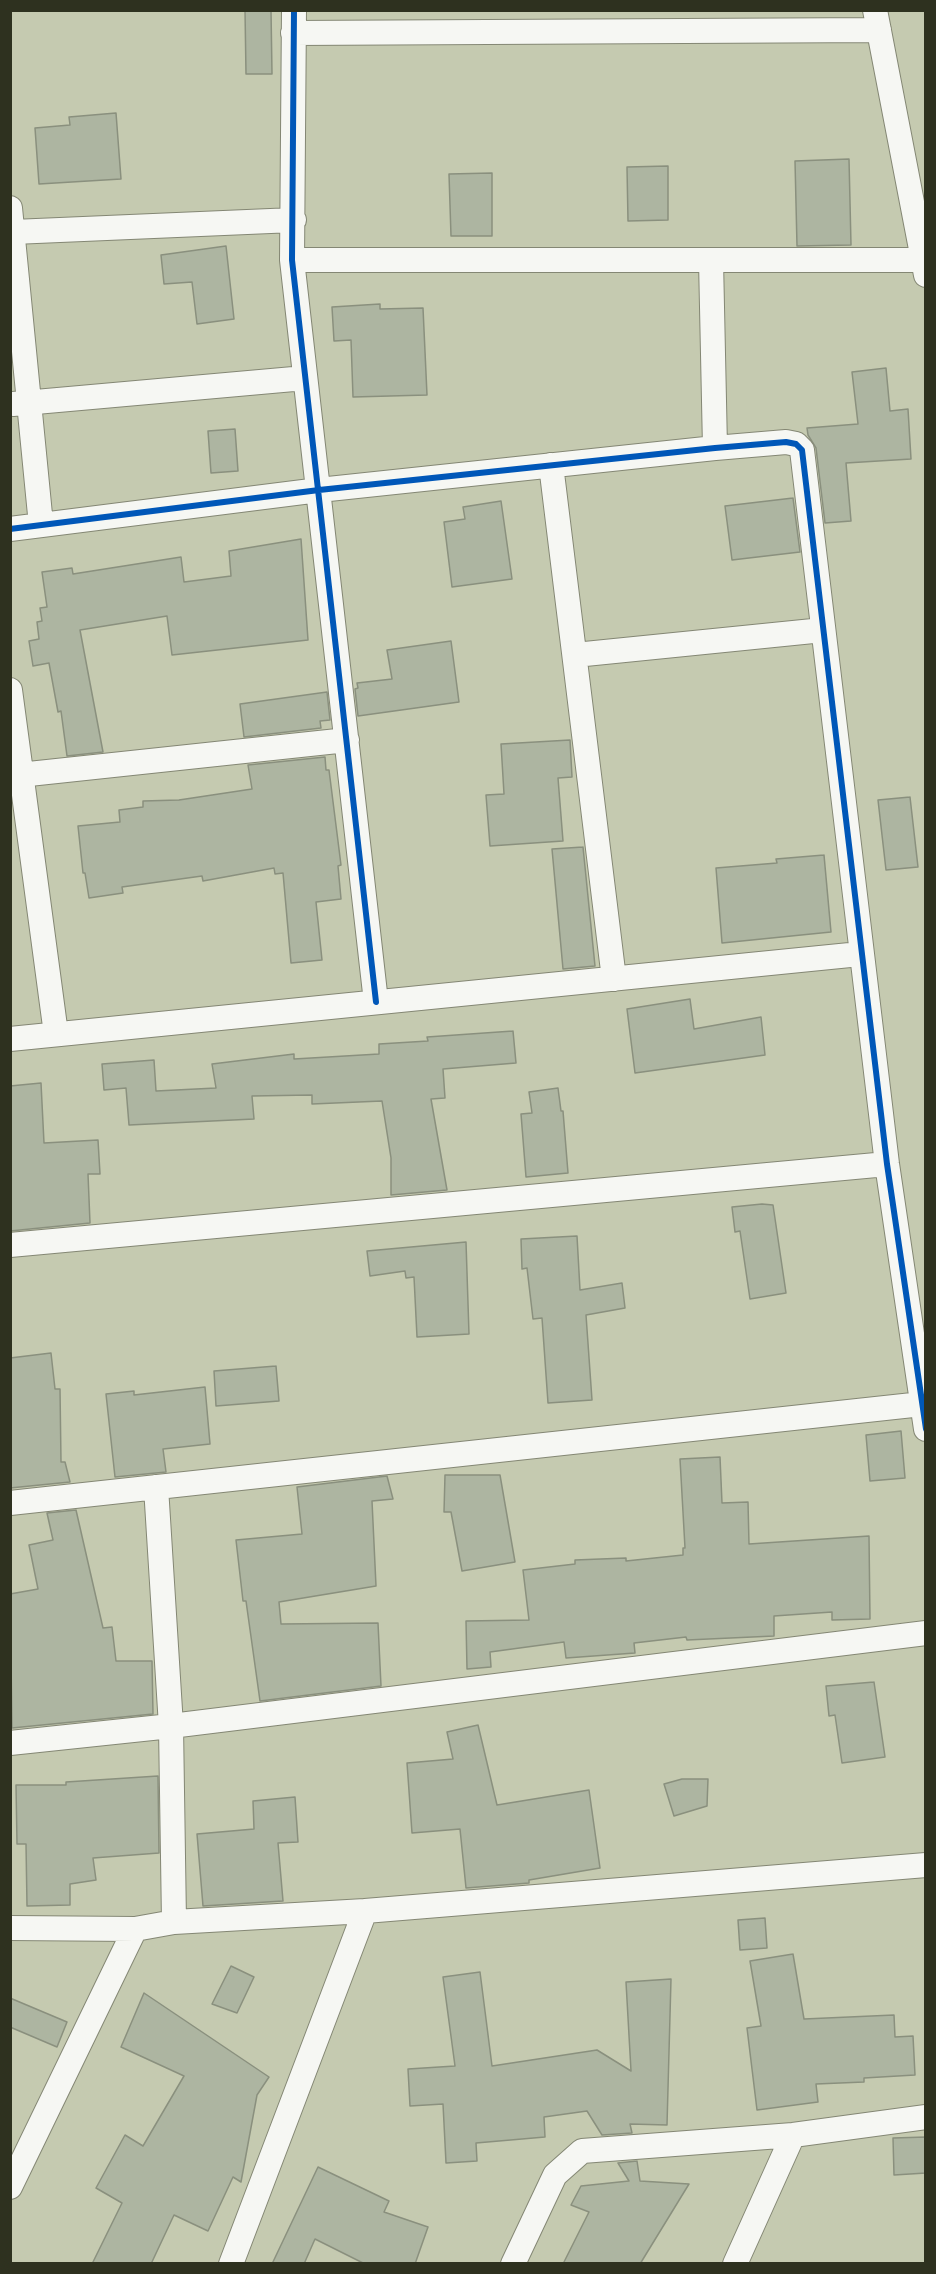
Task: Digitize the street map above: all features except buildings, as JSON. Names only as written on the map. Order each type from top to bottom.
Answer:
[{"type":"street","points":[[292,260],[711,260],[924,267],[877,20],[293,22],[294,220],[292,260],[376,1002]]},
{"type":"street","points":[[10,208],[13,232],[19,403],[41,525]]},
{"type":"street","points":[[13,232],[294,220]]},
{"type":"street","points":[[711,260],[715,448]]},
{"type":"street","points":[[19,403],[305,378]]},
{"type":"street","points":[[10,529],[319,490],[715,448],[786,442],[796,444],[802,450],[860,954],[887,1164],[926,1429]]},
{"type":"street","points":[[551,465],[614,979]]},
{"type":"street","points":[[574,655],[824,630]]},
{"type":"street","points":[[10,690],[16,775],[56,1034]]},
{"type":"street","points":[[16,775],[347,740]]},
{"type":"street","points":[[10,1039],[860,954]]},
{"type":"street","points":[[10,1245],[887,1164]]},
{"type":"street","points":[[10,1503],[922,1404]]},
{"type":"street","points":[[156,1487],[171,1726],[174,1922]]},
{"type":"street","points":[[10,1743],[171,1726],[926,1633]]},
{"type":"street","points":[[10,1928],[135,1929],[174,1922],[365,1911],[926,1865]]},
{"type":"street","points":[[231,2264],[365,1911]]},
{"type":"street","points":[[10,2187],[135,1929]]},
{"type":"street","points":[[513,2264],[555,2175],[582,2151],[793,2135],[926,2117]]},
{"type":"street","points":[[735,2264],[793,2135]]},
{"type":"cycle path","points":[[294,10],[292,260],[376,1002]]},
{"type":"cycle path","points":[[10,529],[319,490],[715,448],[786,442],[796,444],[802,450],[887,1164],[926,1429]]}]
